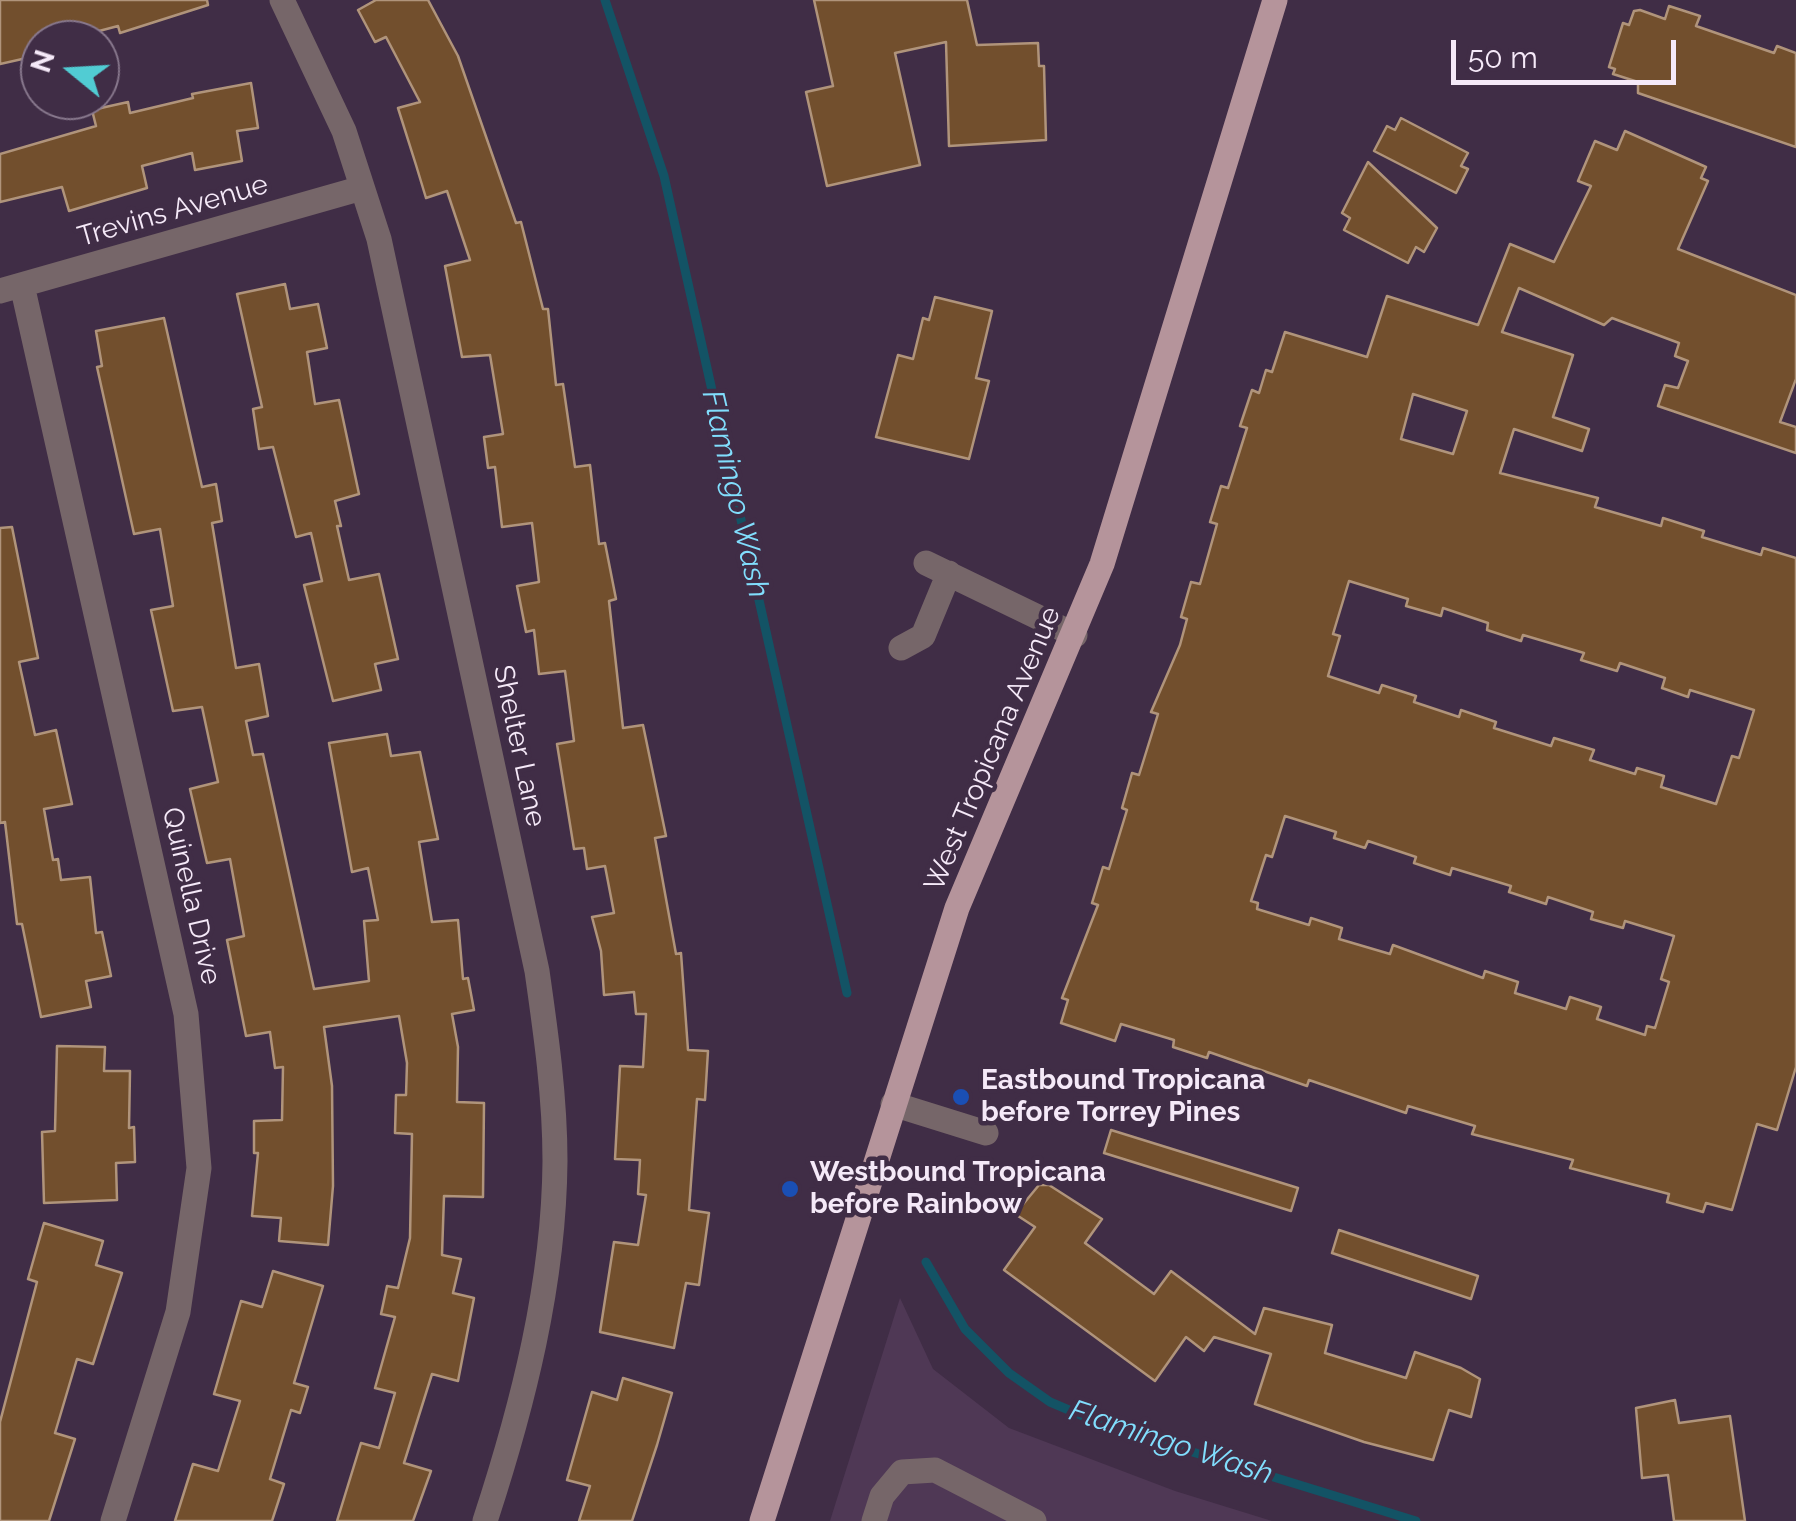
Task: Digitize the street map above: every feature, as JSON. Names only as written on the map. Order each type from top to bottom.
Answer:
[{"type":"main road","name":"West Tropicana Avenue","points":[[762,1521],[892,1104],[958,908],[1076,635],[1102,564],[1275,0]]},
{"type":"street","name":"Shelter Lane","points":[[282,0],[344,131],[378,239],[520,894],[550,1066],[555,1162],[538,1322],[508,1453],[486,1521]]},
{"type":"street","name":"Trevins Avenue","points":[[11,288],[362,188]]},
{"type":"street","name":"Quinella Drive","points":[[11,288],[186,1014],[199,1168],[178,1312],[113,1521]]},
{"type":"street","points":[[900,648],[923,636],[938,568],[1076,635]]},
{"type":"street","points":[[892,1104],[986,1133]]},
{"type":"street","points":[[874,1521],[882,1496],[902,1472],[935,1470],[1034,1521]]},
{"type":"shaded area","points":[[900,1298],[933,1369],[1009,1428],[1175,1491],[1272,1521],[830,1521]]},
{"type":"building","points":[[0,0],[207,0],[208,5],[120,33],[120,20],[20,20],[20,60],[0,64]]},
{"type":"building","points":[[376,0],[428,0],[458,56],[516,223],[521,222],[543,309],[548,309],[556,385],[563,384],[575,467],[590,465],[599,544],[605,543],[616,599],[609,601],[623,728],[643,725],[666,836],[655,838],[676,954],[681,953],[688,1050],[708,1051],[705,1100],[697,1099],[689,1210],[709,1213],[699,1285],[686,1283],[674,1348],[600,1332],[614,1242],[638,1245],[646,1195],[638,1194],[640,1160],[615,1159],[620,1066],[643,1067],[646,1014],[636,1014],[634,992],[604,995],[601,951],[592,917],[614,913],[605,866],[587,869],[584,848],[574,849],[557,744],[574,741],[565,671],[539,674],[534,630],[526,632],[517,586],[539,582],[532,523],[502,527],[495,467],[488,468],[484,437],[503,434],[490,355],[462,357],[445,266],[470,260],[447,191],[426,198],[398,108],[420,102],[386,37],[375,42],[358,10]]},
{"type":"building","points":[[814,0],[967,0],[977,45],[1038,43],[1039,66],[1044,66],[1046,140],[949,146],[946,42],[895,53],[920,165],[827,186],[806,92],[833,86]]},
{"type":"building","points":[[1669,6],[1700,16],[1696,26],[1774,53],[1777,46],[1796,53],[1796,147],[1638,93],[1638,82],[1613,74],[1615,69],[1609,67],[1623,23],[1629,25],[1634,11],[1640,10],[1665,19]]},
{"type":"building","points":[[251,83],[258,128],[237,131],[242,161],[195,170],[192,153],[142,166],[147,188],[69,211],[62,187],[0,202],[0,154],[96,126],[94,120],[120,120],[120,104],[128,102],[130,113],[193,98],[192,94]]},
{"type":"building","points":[[1401,118],[1468,153],[1461,166],[1468,169],[1456,193],[1374,151],[1387,126],[1395,130]]},
{"type":"building","points":[[1625,131],[1706,167],[1701,178],[1708,181],[1678,249],[1796,295],[1796,379],[1780,422],[1796,427],[1796,453],[1658,406],[1665,385],[1678,388],[1688,361],[1675,356],[1679,343],[1612,318],[1604,325],[1519,288],[1502,332],[1573,355],[1553,417],[1589,429],[1582,451],[1514,429],[1500,473],[1598,498],[1595,507],[1661,526],[1663,518],[1704,531],[1702,537],[1761,555],[1763,548],[1796,558],[1796,1067],[1777,1130],[1757,1124],[1732,1210],[1706,1203],[1703,1212],[1667,1202],[1669,1194],[1570,1168],[1573,1160],[1472,1134],[1475,1126],[1408,1106],[1406,1113],[1309,1080],[1307,1086],[1209,1052],[1207,1058],[1173,1047],[1174,1040],[1121,1024],[1115,1041],[1061,1023],[1068,1000],[1062,998],[1098,905],[1092,903],[1103,867],[1109,869],[1127,810],[1122,808],[1132,773],[1139,775],[1158,714],[1151,712],[1180,645],[1187,619],[1181,617],[1191,582],[1200,584],[1217,524],[1210,522],[1221,486],[1228,488],[1247,428],[1240,426],[1252,390],[1259,393],[1266,370],[1272,372],[1285,332],[1367,357],[1387,296],[1478,325],[1510,244],[1554,262],[1591,186],[1578,181],[1595,141],[1617,150]],"holes":[[[1413,394],[1467,411],[1453,454],[1401,439]],[[1349,581],[1408,599],[1406,606],[1441,616],[1443,608],[1488,623],[1487,630],[1521,641],[1523,635],[1584,653],[1581,660],[1617,671],[1620,663],[1665,678],[1662,688],[1688,697],[1690,690],[1754,710],[1739,758],[1732,756],[1716,804],[1661,787],[1664,776],[1637,768],[1635,774],[1590,760],[1594,750],[1554,738],[1551,746],[1494,728],[1496,722],[1461,710],[1459,717],[1414,702],[1416,696],[1382,685],[1379,693],[1328,676],[1340,636],[1333,634]],[[1285,816],[1336,832],[1334,838],[1365,848],[1368,841],[1416,857],[1414,863],[1450,875],[1452,868],[1511,886],[1509,892],[1546,904],[1548,897],[1593,912],[1591,919],[1623,928],[1625,921],[1674,936],[1661,979],[1669,982],[1655,1028],[1647,1026],[1645,1035],[1597,1019],[1601,1007],[1570,997],[1566,1009],[1515,993],[1518,982],[1485,971],[1483,978],[1393,945],[1390,954],[1339,939],[1342,928],[1311,918],[1309,925],[1257,909],[1258,903],[1251,901],[1266,855],[1272,857]]]},
{"type":"building","points":[[1368,162],[1437,228],[1424,252],[1416,247],[1408,263],[1344,230],[1350,218],[1342,213]]},
{"type":"building","points":[[285,284],[290,309],[318,304],[327,348],[307,352],[315,404],[339,400],[359,494],[335,501],[349,580],[379,574],[398,659],[375,664],[381,690],[333,701],[304,585],[322,581],[311,533],[296,537],[273,447],[259,449],[253,409],[262,407],[237,294]]},
{"type":"building","points":[[935,297],[992,311],[976,378],[989,381],[969,459],[876,437],[898,355],[913,359],[923,318],[929,320]]},
{"type":"building","points":[[164,318],[202,487],[216,484],[222,521],[212,523],[236,668],[259,664],[268,716],[246,721],[253,755],[263,754],[314,989],[369,981],[364,921],[378,920],[368,868],[352,872],[329,743],[387,734],[391,756],[420,752],[438,839],[419,842],[432,922],[458,920],[463,979],[468,978],[474,1010],[452,1014],[458,1047],[457,1102],[484,1103],[483,1197],[444,1196],[442,1255],[461,1259],[453,1293],[474,1298],[458,1381],[432,1374],[404,1463],[431,1471],[413,1521],[337,1521],[361,1443],[379,1448],[395,1393],[375,1388],[395,1317],[381,1314],[387,1286],[398,1288],[410,1238],[412,1134],[395,1133],[396,1095],[406,1095],[407,1063],[399,1016],[324,1027],[332,1086],[333,1186],[328,1245],[279,1241],[281,1218],[252,1216],[258,1153],[254,1153],[254,1121],[282,1120],[283,1067],[275,1068],[270,1032],[246,1036],[227,940],[244,936],[230,859],[207,863],[190,789],[218,782],[202,707],[173,711],[151,610],[173,606],[160,529],[134,534],[97,367],[102,366],[96,331]]},
{"type":"building","points":[[12,527],[38,658],[19,662],[35,735],[56,730],[72,804],[44,809],[53,860],[58,859],[61,880],[90,877],[96,933],[102,932],[111,976],[86,981],[91,1007],[41,1017],[22,924],[17,924],[5,822],[0,823],[0,528]]},
{"type":"building","points":[[57,1046],[105,1047],[104,1071],[130,1071],[129,1128],[134,1127],[135,1162],[116,1163],[117,1200],[44,1203],[42,1132],[55,1131]]},
{"type":"building","points":[[1111,1130],[1298,1188],[1291,1211],[1104,1153]]},
{"type":"building","points":[[1039,1185],[1049,1185],[1102,1219],[1085,1243],[1154,1294],[1171,1271],[1255,1334],[1264,1308],[1332,1325],[1325,1353],[1406,1378],[1415,1352],[1461,1368],[1480,1379],[1471,1417],[1449,1410],[1433,1460],[1364,1442],[1255,1404],[1271,1354],[1214,1337],[1204,1351],[1186,1337],[1155,1381],[1004,1270],[1035,1227],[1015,1214]]},
{"type":"building","points":[[44,1223],[103,1241],[96,1265],[122,1273],[93,1364],[77,1359],[55,1433],[75,1439],[49,1521],[0,1521],[0,1422],[37,1282],[28,1279]]},
{"type":"building","points":[[1339,1230],[1478,1276],[1471,1299],[1332,1253]]},
{"type":"building","points":[[273,1271],[323,1286],[294,1383],[308,1387],[300,1413],[291,1410],[270,1479],[284,1484],[272,1521],[175,1521],[193,1464],[218,1471],[240,1401],[214,1394],[241,1301],[262,1307]]},
{"type":"building","points":[[623,1378],[672,1393],[657,1445],[632,1521],[579,1521],[590,1486],[567,1480],[592,1392],[617,1400]]},
{"type":"building","points":[[1675,1400],[1679,1423],[1730,1416],[1745,1521],[1674,1521],[1668,1475],[1642,1478],[1636,1408]]},
{"type":"waterway","name":"Flamingo Wash","points":[[605,0],[664,176],[847,993]]},
{"type":"waterway","name":"Flamingo Wash","points":[[926,1262],[965,1329],[1009,1373],[1050,1402],[1102,1424],[1416,1521]]},
{"type":"place","name":"Eastbound Tropicana before Torrey Pines","points":[[961,1097]]},
{"type":"place","name":"Westbound Tropicana before Rainbow","points":[[790,1189]]}]
